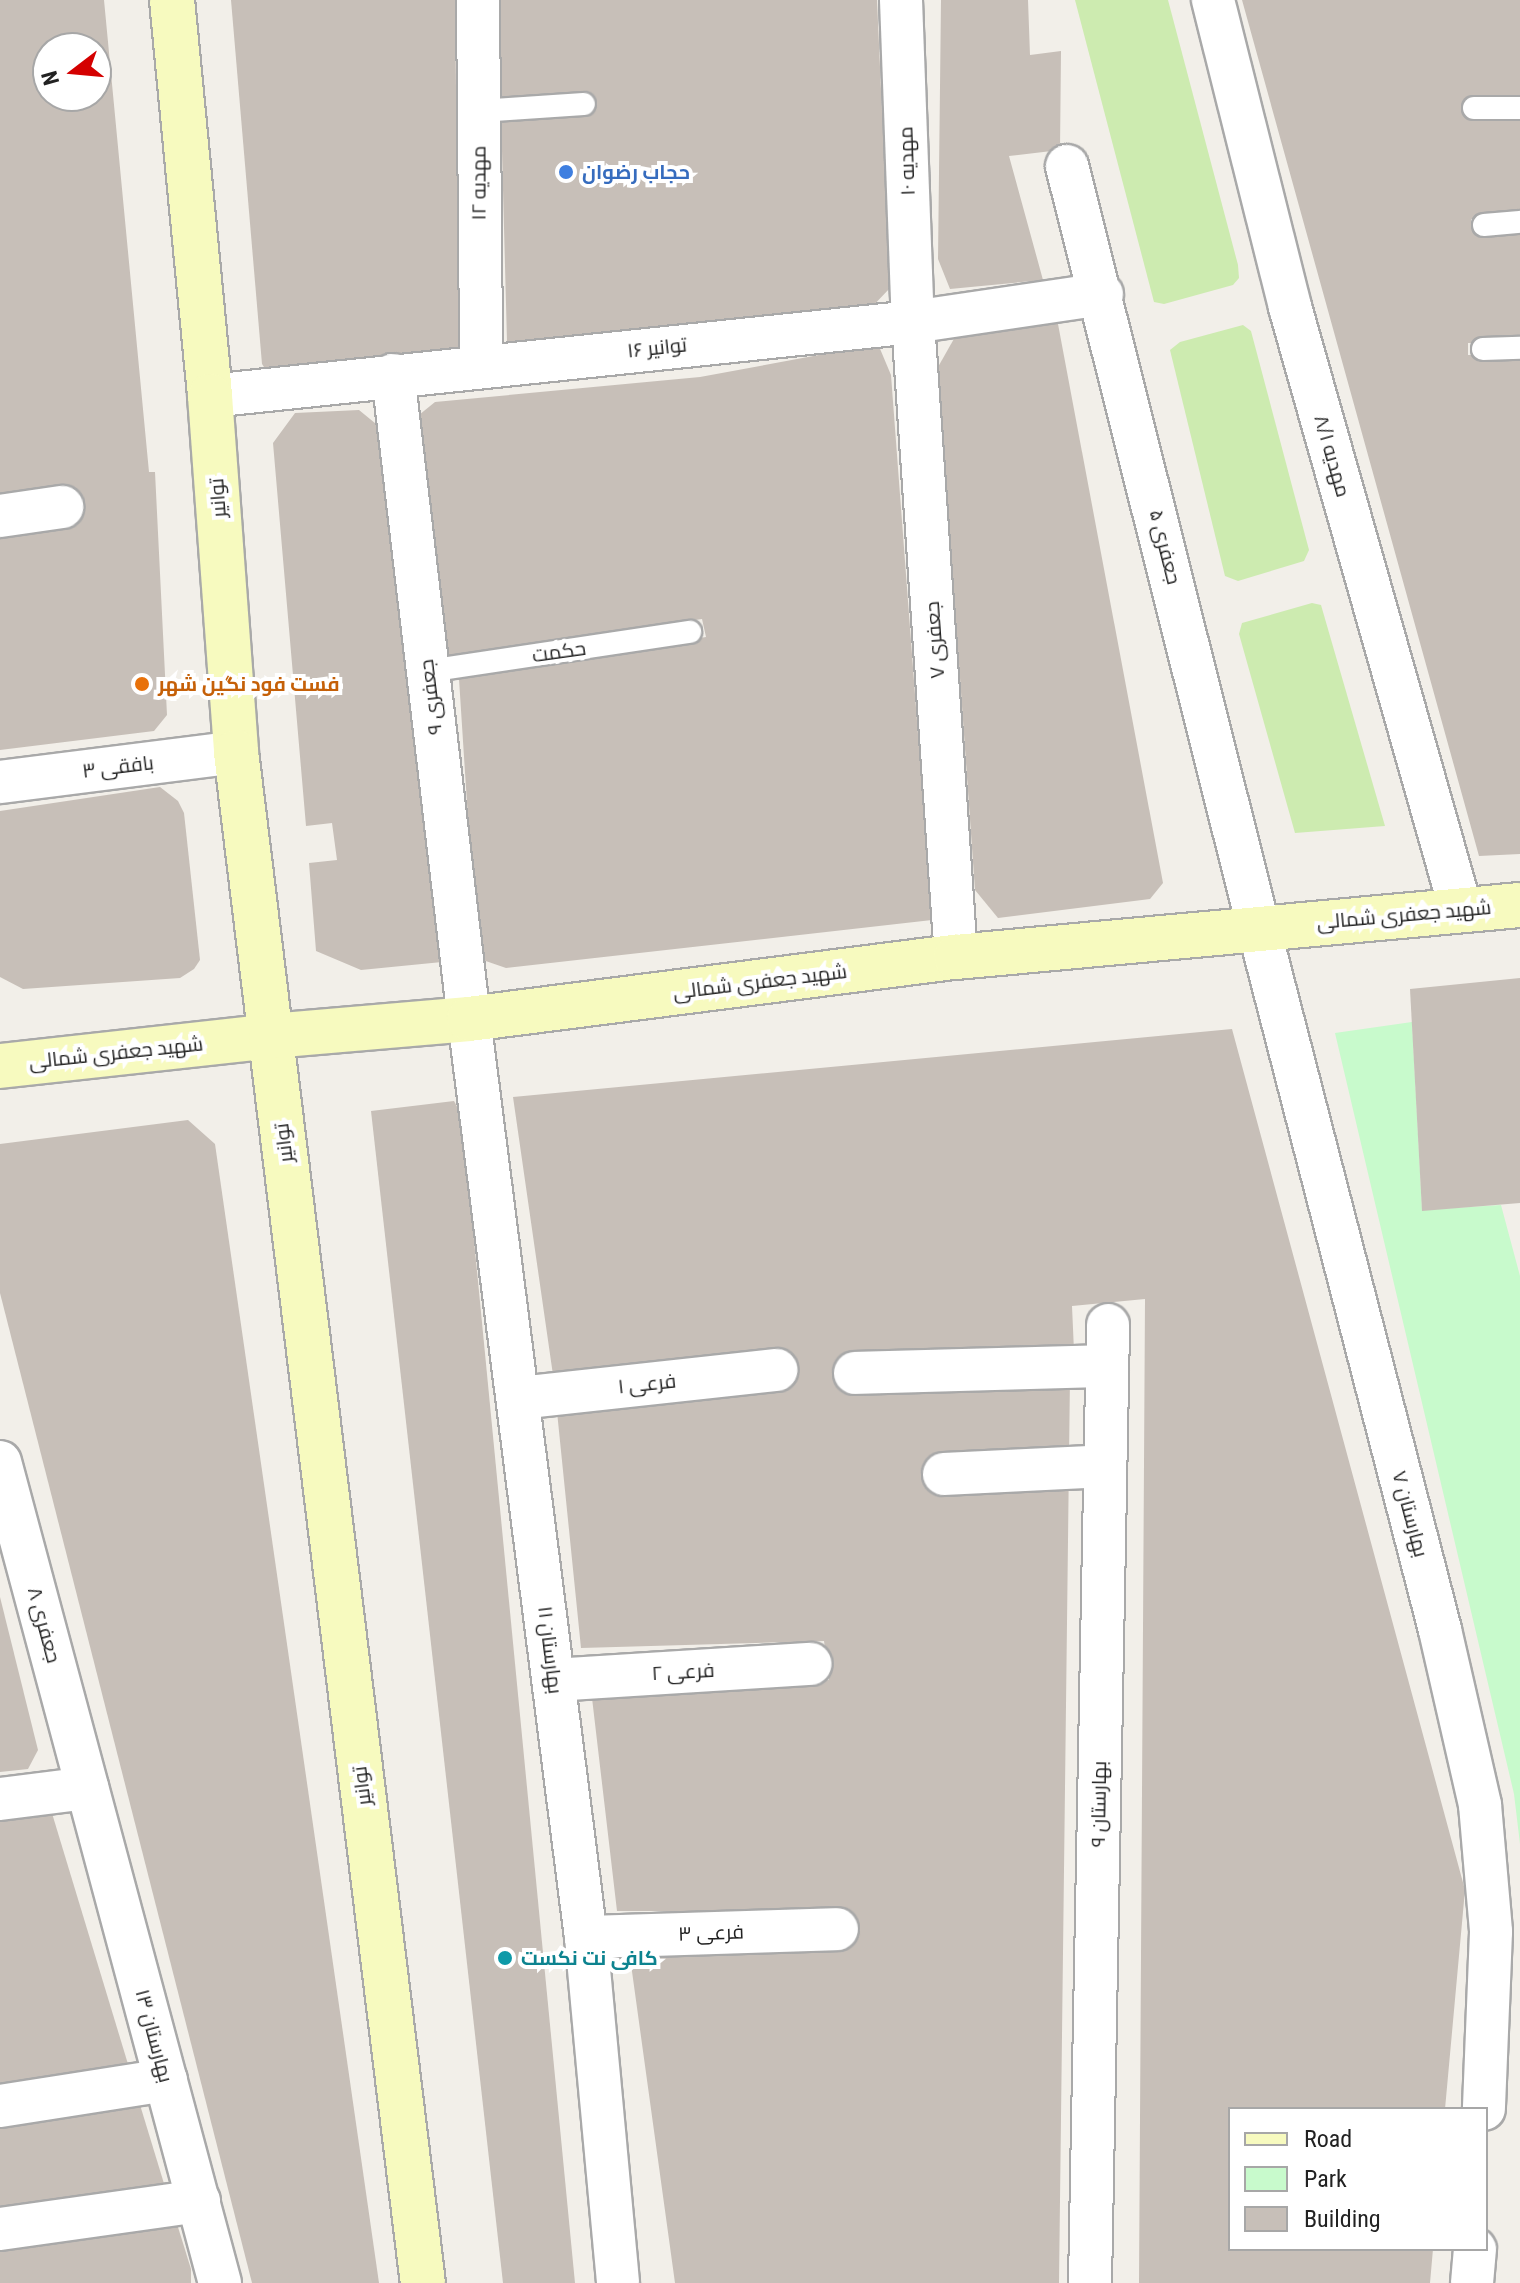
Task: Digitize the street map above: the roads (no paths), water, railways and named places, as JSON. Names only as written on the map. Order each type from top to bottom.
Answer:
[{"type":"street","name":"توانیر","points":[[172,0],[210,396],[236,752],[423,2283]]},
{"type":"street","name":"مهدیه ۱۲","points":[[478,0],[481,366]]},
{"type":"street","name":"مهدیه ۱۰","points":[[901,0],[913,322]]},
{"type":"street","name":"مهدیه ۸/۱","points":[[1213,0],[1290,307],[1461,910]]},
{"type":"street","name":"جعفری ۵","points":[[1067,166],[1102,294],[1259,929]]},
{"type":"street","name":"توانیر ۱۶","points":[[210,396],[913,322],[1102,294]]},
{"type":"street","name":"جعفری ۷","points":[[913,322],[956,957]]},
{"type":"street","name":"جعفری ۹","points":[[393,375],[469,1019]]},
{"type":"street","points":[[0,516],[62,507]]},
{"type":"street","name":"بافقی ۳","points":[[0,782],[236,752]]},
{"type":"street","name":"شهید جعفری شمالی","points":[[0,1066],[271,1036],[469,1019],[956,957],[1520,905]]},
{"type":"street","name":"بهارستان ۷","points":[[1259,929],[1440,1630],[1480,1805],[1491,1932],[1484,2107]]},
{"type":"street","name":"بهارستان ۱۱","points":[[469,1019],[586,1937],[618,2283]]},
{"type":"street","name":"بهارستان ۹","points":[[855,1373],[1108,1346],[1090,2283]]},
{"type":"street","name":"فرعی ۱","points":[[518,1398],[776,1370]]},
{"type":"street","name":"جعفری ۸","points":[[0,1462],[87,1788]]},
{"type":"street","points":[[944,1474],[1105,1466]]},
{"type":"street","name":"فرعی ۲","points":[[554,1680],[811,1664]]},
{"type":"street","points":[[0,1799],[87,1788]]},
{"type":"street","name":"بهارستان ۱۳","points":[[87,1788],[220,2283]]},
{"type":"street","name":"فرعی ۳","points":[[586,1937],[837,1929]]},
{"type":"street","points":[[0,2106],[166,2080]]},
{"type":"street","points":[[0,2229],[199,2201]]},
{"type":"street","points":[[1472,2283],[1475,2251]]},
{"type":"lane","points":[[479,111],[584,104]]},
{"type":"lane","points":[[1474,108],[1520,108]]},
{"type":"lane","points":[[1484,225],[1520,222]]},
{"type":"lane","points":[[1483,349],[1520,348]]},
{"type":"lane","name":"حکمت","points":[[428,671],[690,632]]},
{"type":"place","name":"حجاب رضوان","points":[[566,172]]},
{"type":"place","name":"فست فود نگین شهر","points":[[142,684]]},
{"type":"place","name":"کافی نت نکست","points":[[505,1958]]}]
